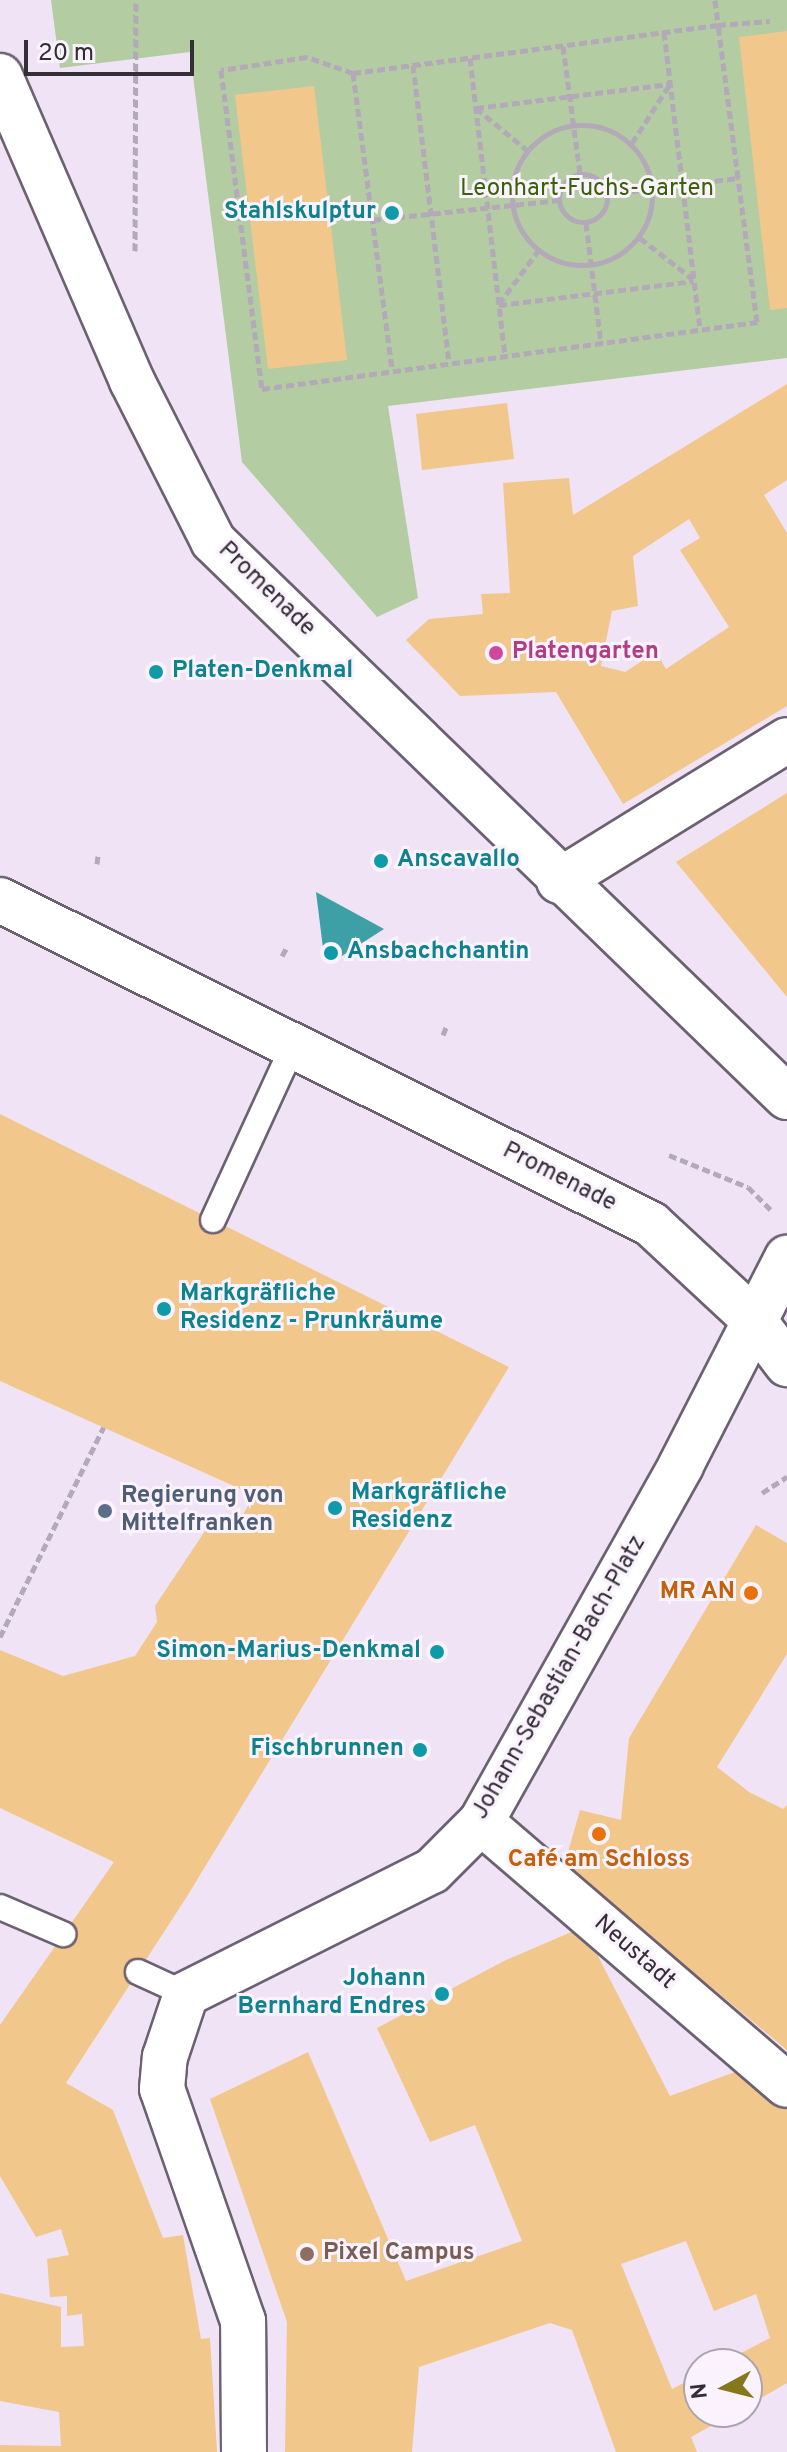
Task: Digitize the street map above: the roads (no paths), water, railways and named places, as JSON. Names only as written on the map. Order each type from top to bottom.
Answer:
[{"type":"street","name":"Promenade","points":[[0,76],[132,381],[213,541],[447,765],[559,881],[787,1097]]},
{"type":"street","points":[[559,881],[787,740]]},
{"type":"street","name":"Promenade","points":[[0,900],[651,1224],[752,1318],[787,1364]]},
{"type":"street","points":[[752,1318],[787,1258]]},
{"type":"street","name":"Johann-Sebastian-Bach-Platz","points":[[186,1994],[432,1871],[481,1822],[695,1440],[752,1318]]},
{"type":"street","name":"Neustadt","points":[[481,1822],[787,2085]]},
{"type":"street","points":[[186,1994],[165,2057],[162,2089],[243,2321],[244,2452]]},
{"type":"lane","points":[[213,1220],[294,1044]]},
{"type":"lane","points":[[0,1907],[63,1934]]},
{"type":"lane","points":[[138,1972],[186,1994]]},
{"type":"water","points":[[316,892],[384,929],[334,961],[324,956]]},
{"type":"place","name":"Stahlskulptur","points":[[392,213]]},
{"type":"place","name":"Platengarten","points":[[496,653]]},
{"type":"place","name":"Platen-Denkmal","points":[[156,672]]},
{"type":"place","name":"Anscavallo","points":[[381,861]]},
{"type":"place","name":"Ansbachchantin","points":[[331,953]]},
{"type":"place","name":"Markgräfliche Residenz - Prunkräume","points":[[164,1309]]},
{"type":"place","name":"Markgräfliche Residenz","points":[[335,1508]]},
{"type":"place","name":"Regierung von Mittelfranken","points":[[105,1511]]},
{"type":"place","name":"MR AN","points":[[751,1593]]},
{"type":"place","name":"Simon-Marius-Denkmal","points":[[437,1652]]},
{"type":"place","name":"Fischbrunnen","points":[[420,1750]]},
{"type":"place","name":"Café am Schloss","points":[[599,1834]]},
{"type":"place","name":"Johann Bernhard Endres","points":[[442,1994]]},
{"type":"place","name":"Pixel Campus","points":[[307,2254]]},
{"type":"park label","name":"Leonhart-Fuchs-Garten","points":[[587,190]]}]
